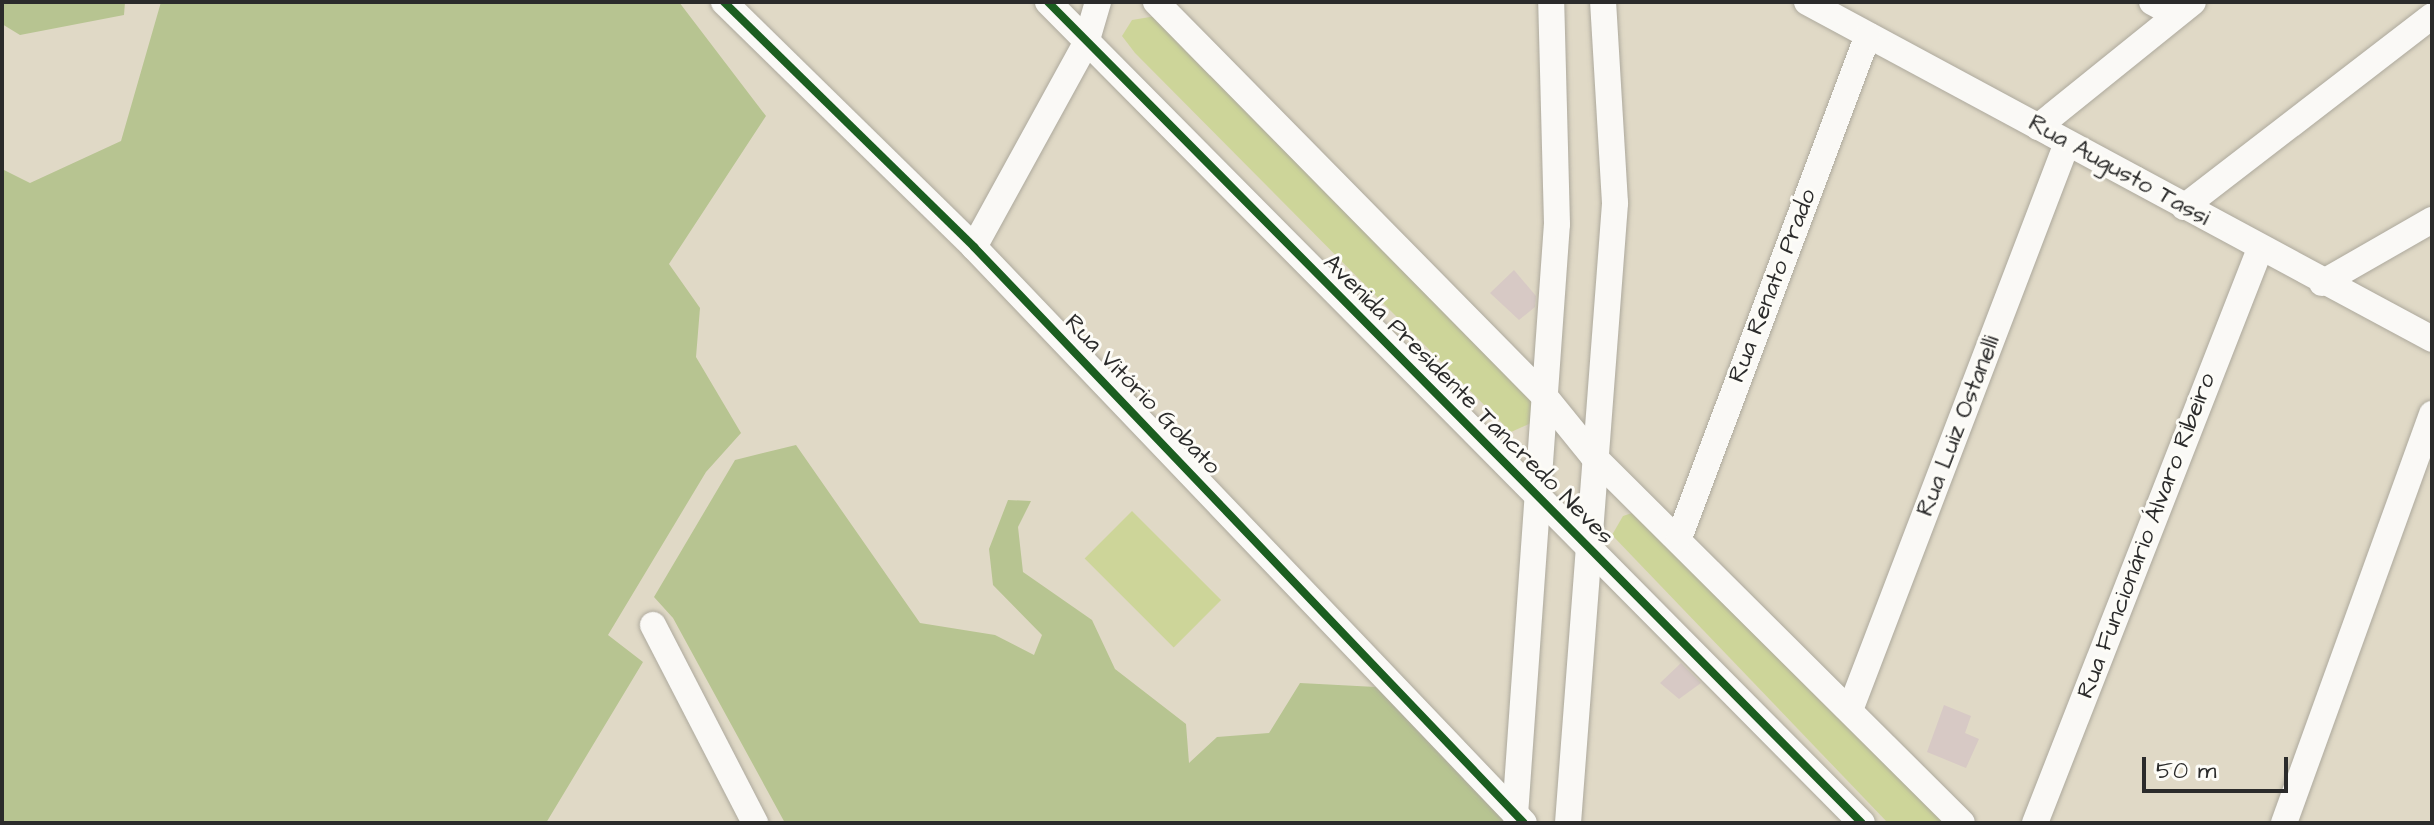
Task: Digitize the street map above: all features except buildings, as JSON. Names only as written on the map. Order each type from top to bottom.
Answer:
[{"type":"street","name":"Rua Vitório Gobato","points":[[724,2],[974,247],[1520,819]]},
{"type":"street","name":"Avenida Presidente Tancredo Neves","points":[[1048,2],[1862,823]]},
{"type":"street","points":[[974,247],[1086,43],[1098,2]]},
{"type":"street","name":"Avenida Presidente Tancredo Neves","points":[[1156,2],[1546,398],[1593,456],[1679,538],[1962,823]]},
{"type":"street","points":[[1520,819],[1536,497],[1557,224],[1551,2]]},
{"type":"street","name":"Rua Augusto Tassi","points":[[1807,2],[2322,283],[2432,339]]},
{"type":"street","points":[[2152,2],[2185,9]]},
{"type":"street","points":[[1568,823],[1593,456],[1615,203],[1601,3]]},
{"type":"street","points":[[2038,127],[2185,9]]},
{"type":"street","points":[[2184,207],[2432,16]]},
{"type":"street","name":"Rua Renato Prado","points":[[1679,538],[1868,35]]},
{"type":"street","name":"Rua Luiz Ostanelli","points":[[1850,710],[2067,143]]},
{"type":"street","points":[[2322,283],[2432,220]]},
{"type":"street","name":"Rua Funcionário Álvaro Ribeiro","points":[[2035,823],[2260,249]]},
{"type":"street","points":[[2284,823],[2430,425]]},
{"type":"street","points":[[653,625],[755,823]]},
{"type":"green space","points":[[2,2],[125,2],[124,15],[20,35],[2,24]]},
{"type":"green space","points":[[161,2],[679,2],[766,116],[669,264],[700,308],[696,357],[741,433],[706,472],[608,635],[643,662],[546,823],[2,823],[2,169],[30,183],[121,141]]},
{"type":"green space","points":[[1156,16],[1532,396],[1531,423],[1511,432],[1135,53],[1122,36],[1132,20]]},
{"type":"green space","points":[[796,445],[920,623],[995,635],[1034,655],[1042,635],[993,585],[989,549],[1008,500],[1031,501],[1018,527],[1023,572],[1092,620],[1115,669],[1186,724],[1189,763],[1217,737],[1269,733],[1300,683],[1376,687],[1506,823],[785,823],[673,618],[654,597],[735,460]]},
{"type":"green space","points":[[1132,511],[1221,600],[1174,647],[1085,558]]},
{"type":"green space","points":[[1638,511],[1949,823],[1888,823],[1612,535],[1623,516]]},
{"type":"cycle path","points":[[724,2],[974,247],[1524,823]]},
{"type":"cycle path","points":[[1048,2],[1862,823]]}]
